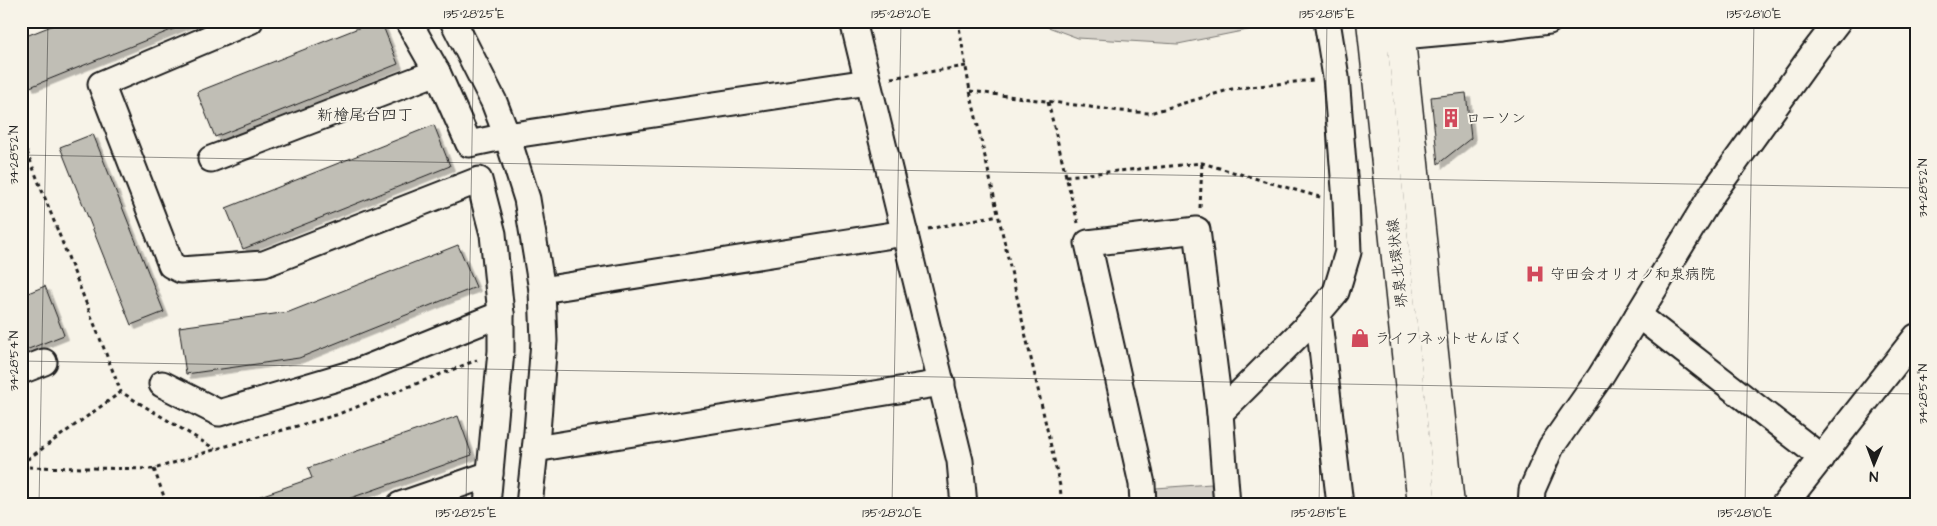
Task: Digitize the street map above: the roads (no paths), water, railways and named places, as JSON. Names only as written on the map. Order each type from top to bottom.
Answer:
[{"type":"main road","name":"堺泉北環状線","points":[[1400,29],[1450,505]]},
{"type":"main road","name":"堺泉北環状線","points":[[1372,30],[1422,505]]},
{"type":"street","points":[[250,21],[101,84],[171,265],[181,270],[264,264],[479,180],[493,234],[501,314],[500,350],[487,505]]},
{"type":"street","points":[[408,21],[437,72],[469,144],[507,136],[868,82]]},
{"type":"street","points":[[453,21],[494,102],[507,136],[526,199],[542,290],[544,341],[529,505]]},
{"type":"street","points":[[853,21],[960,461],[964,505]]},
{"type":"street","points":[[1220,413],[1309,324],[1336,292],[1348,252],[1336,77],[1327,21]]},
{"type":"street","points":[[1372,30],[1548,21]]},
{"type":"street","points":[[1531,505],[1532,490],[1550,448],[1600,377],[1713,193],[1838,21]]},
{"type":"street","points":[[211,159],[437,72]]},
{"type":"street","points":[[1143,505],[1142,484],[1088,243],[1197,230],[1220,413],[1227,505]]},
{"type":"street","points":[[542,290],[906,233]]},
{"type":"street","points":[[1318,313],[1340,505]]},
{"type":"street","points":[[162,384],[219,414],[357,372],[501,314]]},
{"type":"street","points":[[1638,316],[1822,458]]},
{"type":"street","points":[[1784,505],[1916,337]]},
{"type":"street","points":[[21,371],[44,362]]},
{"type":"street","points":[[535,449],[942,383]]},
{"type":"street","points":[[400,505],[490,474]]},
{"type":"place","name":"ローソン","points":[[1451,118]]},
{"type":"place","name":"守田会オリオノ和泉病院","points":[[1535,274]]},
{"type":"place","name":"ライフネットせんぼく","points":[[1360,338]]},
{"type":"district","name":"新檜尾台四丁","points":[[365,114]]}]
